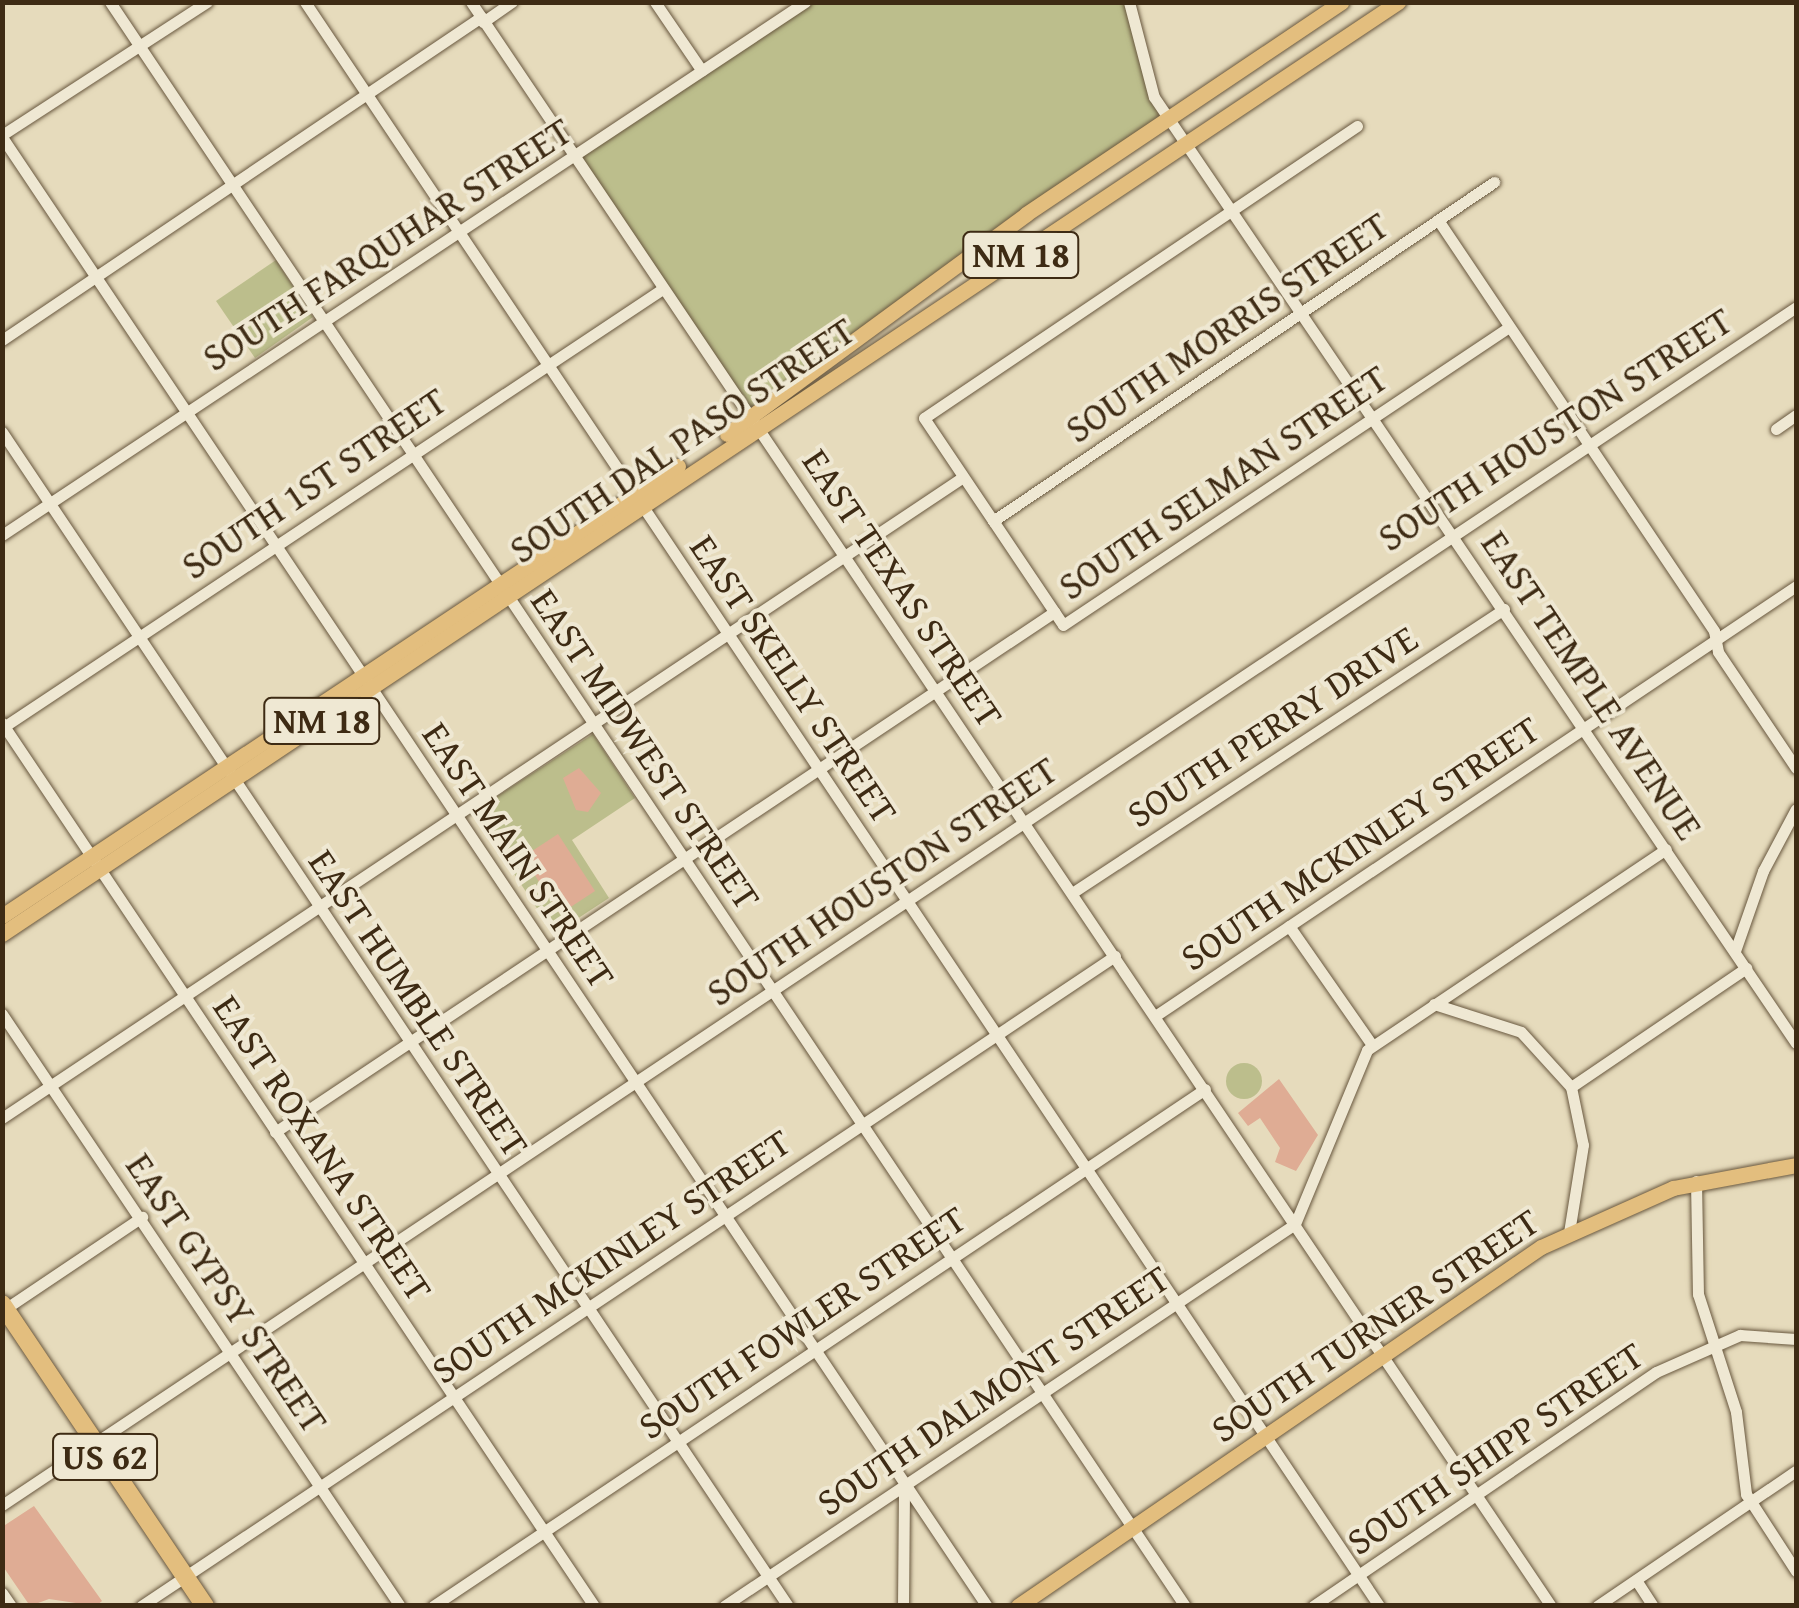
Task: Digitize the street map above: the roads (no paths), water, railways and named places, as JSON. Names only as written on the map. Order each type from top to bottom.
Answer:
[{"type":"highway","name":"US 62","points":[[4,1308],[204,1606]]},
{"type":"main road","name":"SOUTH DAL PASO STREET","points":[[755,421],[1169,119],[1341,2]]},
{"type":"main road","name":"SOUTH DAL PASO STREET","points":[[2,934],[94,864],[755,421],[1188,143],[1390,5]]},
{"type":"main road","name":"SOUTH DAL PASO STREET","points":[[2,916],[94,864]]},
{"type":"main road","name":"SOUTH TURNER STREET","points":[[1018,1606],[1569,1232],[1696,1181],[1796,1164]]},
{"type":"street","name":"EAST MIDWEST STREET","points":[[110,2],[1185,1606]]},
{"type":"street","points":[[2,136],[207,2]]},
{"type":"street","name":"EAST SKELLY STREET","points":[[305,2],[1379,1606]]},
{"type":"street","name":"EAST TEXAS STREET","points":[[471,2],[572,158],[755,421],[1552,1606]]},
{"type":"street","points":[[2,340],[367,94],[512,2]]},
{"type":"street","points":[[655,2],[702,72]]},
{"type":"street","name":"SOUTH FARQUHAR STREET","points":[[2,535],[805,2]]},
{"type":"street","name":"EAST TEMPLE AVENUE","points":[[1129,2],[1143,72],[1169,119],[1375,416],[1796,1043]]},
{"type":"street","points":[[1054,612],[924,418],[1356,126]]},
{"type":"street","name":"EAST MAIN STREET","points":[[2,136],[987,1606]]},
{"type":"street","name":"SOUTH MORRIS STREET","points":[[993,521],[1494,182]]},
{"type":"street","points":[[1438,220],[1586,440],[1796,768]]},
{"type":"street","name":"SOUTH 1ST STREET","points":[[3,726],[661,290]]},
{"type":"street","name":"SOUTH HOUSTON STREET","points":[[2,1506],[774,992],[1586,440],[1796,307]]},
{"type":"street","name":"SOUTH SELMAN STREET","points":[[275,1132],[545,948],[1054,612],[1063,625],[1508,327]]},
{"type":"street","points":[[1776,429],[1796,415]]},
{"type":"street","name":"EAST HUMBLE STREET","points":[[2,432],[788,1606]]},
{"type":"street","points":[[2,1118],[963,477]]},
{"type":"street","name":"SOUTH MCKINLEY STREET","points":[[1155,1016],[1796,586]]},
{"type":"street","name":"SOUTH PERRY DRIVE","points":[[1072,893],[1504,609]]},
{"type":"street","name":"EAST ROXANA STREET","points":[[3,726],[594,1606]]},
{"type":"street","points":[[1734,951],[1763,871],[1796,809]]},
{"type":"street","points":[[1295,1224],[1372,1045],[1666,849]]},
{"type":"street","points":[[1289,926],[1372,1045]]},
{"type":"street","name":"SOUTH MCKINLEY STREET","points":[[141,1606],[1115,956]]},
{"type":"street","points":[[1571,1087],[1746,968]]},
{"type":"street","points":[[1434,1004],[1522,1032],[1571,1087],[1583,1145],[1569,1232]]},
{"type":"street","name":"EAST GYPSY STREET","points":[[2,1014],[400,1606]]},
{"type":"street","name":"SOUTH FOWLER STREET","points":[[433,1606],[1205,1089]]},
{"type":"street","points":[[1696,1181],[1694,1263],[1713,1346],[1736,1412],[1751,1503],[1796,1571]]},
{"type":"street","points":[[4,1308],[142,1217]]},
{"type":"street","name":"SOUTH DALMONT STREET","points":[[724,1606],[1295,1224]]},
{"type":"street","name":"SOUTH SHIPP STREET","points":[[1313,1606],[1656,1372],[1713,1346],[1755,1333],[1796,1339]]},
{"type":"street","points":[[1597,1606],[1796,1472]]},
{"type":"street","points":[[903,1606],[904,1485]]},
{"type":"street","points":[[1636,1580],[1654,1606]]},
{"type":"street","points":[[2,1593],[11,1606]]}]
